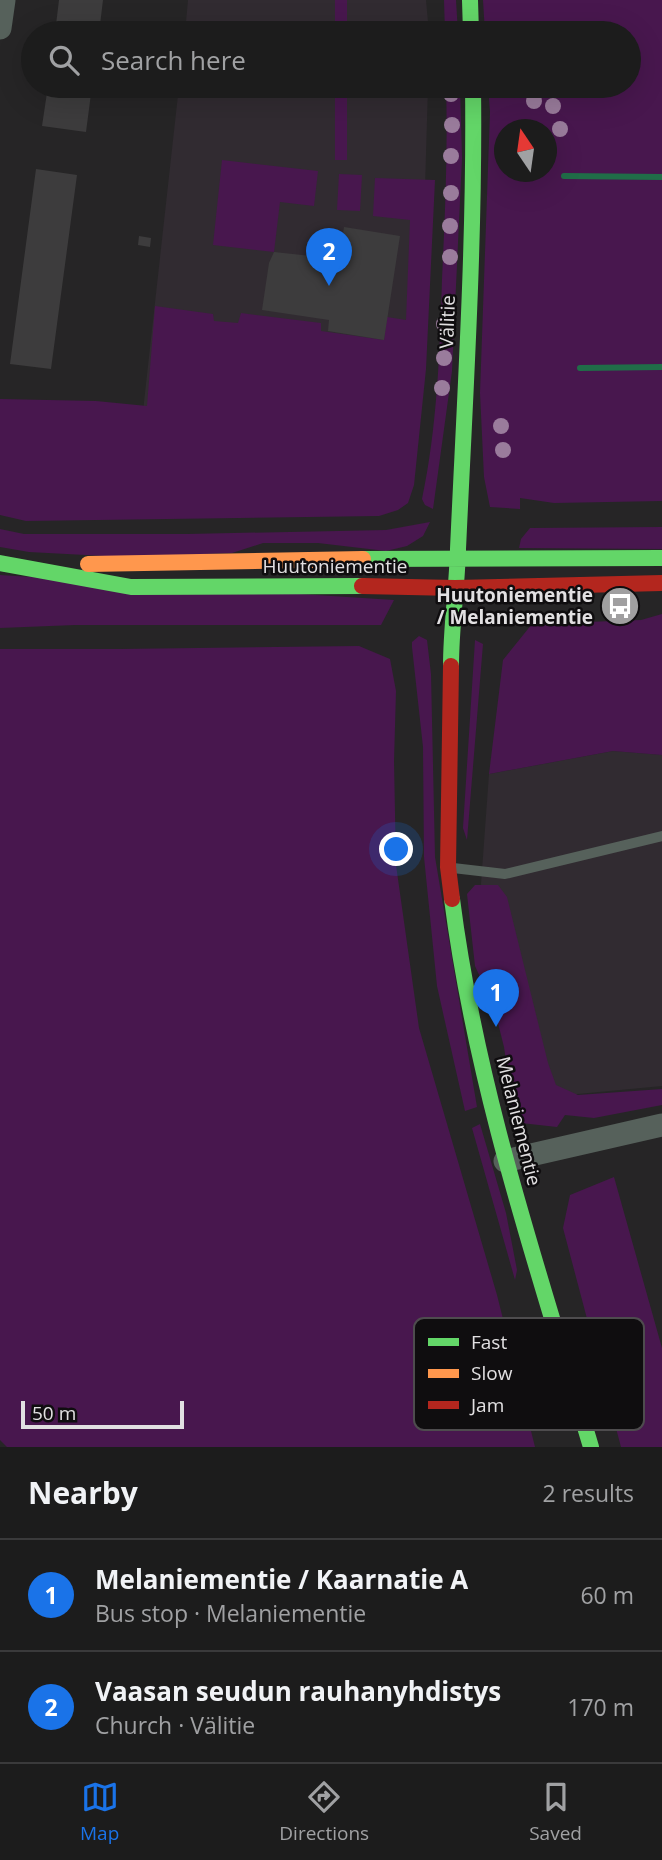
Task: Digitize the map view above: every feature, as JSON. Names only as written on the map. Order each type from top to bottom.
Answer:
[{"type":"main road","points":[[470,0],[471,21]]},
{"type":"main road","name":"Välitie","points":[[455,588],[474,153],[473,98]]},
{"type":"main road","name":"Huutoniementie","points":[[5,563],[174,564],[662,558]]},
{"type":"main road","name":"Huutoniementie","points":[[5,563],[131,587],[455,588],[662,583]]},
{"type":"main road","name":"Melaniementie","points":[[455,588],[450,670],[448,867],[459,954],[492,1112],[552,1318]]},
{"type":"main road","name":"Melaniementie","points":[[586,1430],[591,1447]]},
{"type":"street","points":[[0,28],[4,0]]},
{"type":"street","points":[[505,1161],[662,1125]]},
{"type":"lane","points":[[448,867],[505,874],[662,836]]},
{"type":"shaded area","points":[[188,0],[426,0],[428,21],[186,21]]},
{"type":"shaded area","points":[[335,0],[347,0],[347,21],[335,21]]},
{"type":"shaded area","points":[[444,0],[456,0],[457,21],[445,21]]},
{"type":"shaded area","points":[[483,0],[662,0],[662,501],[554,503],[520,498],[520,509],[490,507],[484,477],[480,393],[489,98],[641,98],[641,21],[484,21]]},
{"type":"shaded area","points":[[178,98],[428,98],[421,325],[136,512],[144,402]]},
{"type":"shaded area","points":[[335,98],[347,98],[347,160],[335,160]]},
{"type":"shaded area","points":[[446,98],[460,98],[462,158],[452,371],[433,509],[425,505],[422,499],[431,445],[439,362]]},
{"type":"shaded area","points":[[222,160],[318,171],[314,206],[280,202],[274,252],[213,245]]},
{"type":"shaded area","points":[[339,174],[362,175],[360,211],[337,210]]},
{"type":"shaded area","points":[[375,178],[435,180],[426,369],[414,485],[408,503],[398,510],[379,516],[26,521],[0,515],[0,399],[96,401],[147,406],[155,306],[213,314],[214,321],[238,323],[241,313],[321,323],[321,331],[384,340],[387,317],[406,320],[410,220],[373,216]]},
{"type":"shaded area","points":[[430,522],[423,536],[407,546],[386,551],[318,543],[263,543],[232,553],[124,557],[29,552],[0,547],[0,529],[24,534],[187,534],[386,530]]},
{"type":"shaded area","points":[[662,527],[662,549],[519,548],[521,539],[530,528]]},
{"type":"shaded area","points":[[0,575],[394,600],[381,625],[75,625],[0,628]]},
{"type":"shaded area","points":[[662,614],[662,755],[613,751],[489,774],[503,660],[532,624],[641,620]]},
{"type":"shaded area","points":[[419,636],[427,640],[431,674],[435,857],[477,1107],[465,1111],[437,986],[424,857],[423,747],[412,647],[412,642]]},
{"type":"shaded area","points":[[475,640],[483,644],[467,840],[463,828]]},
{"type":"shaded area","points":[[359,646],[390,659],[396,691],[396,865],[419,1028],[503,1318],[414,1318],[414,1430],[531,1430],[535,1447],[7,1447],[0,1440],[0,649]]},
{"type":"shaded area","points":[[613,751],[662,755],[662,1086],[567,1095],[521,1075],[481,884],[489,774]]},
{"type":"shaded area","points":[[475,885],[498,885],[507,897],[548,1063],[556,1085],[578,1095],[662,1089],[662,1105],[594,1118],[565,1115],[557,1127],[521,1123],[514,1116],[504,1047],[494,1007],[475,966],[467,894]]},
{"type":"shaded area","points":[[480,1124],[506,1213],[517,1270],[515,1280],[472,1128]]},
{"type":"shaded area","points":[[614,1177],[662,1348],[662,1447],[621,1447],[616,1430],[644,1430],[644,1318],[587,1318],[563,1228],[570,1195]]},
{"type":"building","points":[[59,0],[103,0],[100,21],[56,21]]},
{"type":"building","points":[[46,98],[90,98],[86,132],[42,126]]},
{"type":"building","points":[[36,169],[77,175],[51,369],[10,364]]},
{"type":"building","points":[[344,227],[400,236],[384,340],[328,331],[329,320],[262,310],[269,263],[274,252],[339,259]]},
{"type":"building","points":[[139,236],[151,238],[150,247],[138,245]]},
{"type":"waterway","points":[[564,176],[662,177]]},
{"type":"waterway","points":[[580,368],[662,367]]},
{"type":"traffic: fast","points":[[470,0],[471,21]]},
{"type":"traffic: fast","points":[[451,666],[469,318],[473,98]]},
{"type":"traffic: fast","points":[[363,559],[662,558]]},
{"type":"traffic: fast","points":[[0,563],[131,587],[362,586]]},
{"type":"traffic: fast","points":[[452,899],[476,1038],[492,1107],[552,1318]]},
{"type":"traffic: fast","points":[[586,1430],[591,1447]]},
{"type":"traffic: slow","points":[[88,564],[363,559]]},
{"type":"traffic: jam","points":[[362,586],[455,588],[662,583]]},
{"type":"traffic: jam","points":[[451,666],[448,867],[452,899]]},
{"type":"place","name":"Vaasan seudun rauhanyhdistys","points":[[329,286]]},
{"type":"place","name":"Huutoniementie / Melaniementie","points":[[620,606]]},
{"type":"place","name":"Melaniementie / Kaarnatie A","points":[[496,1027]]}]
